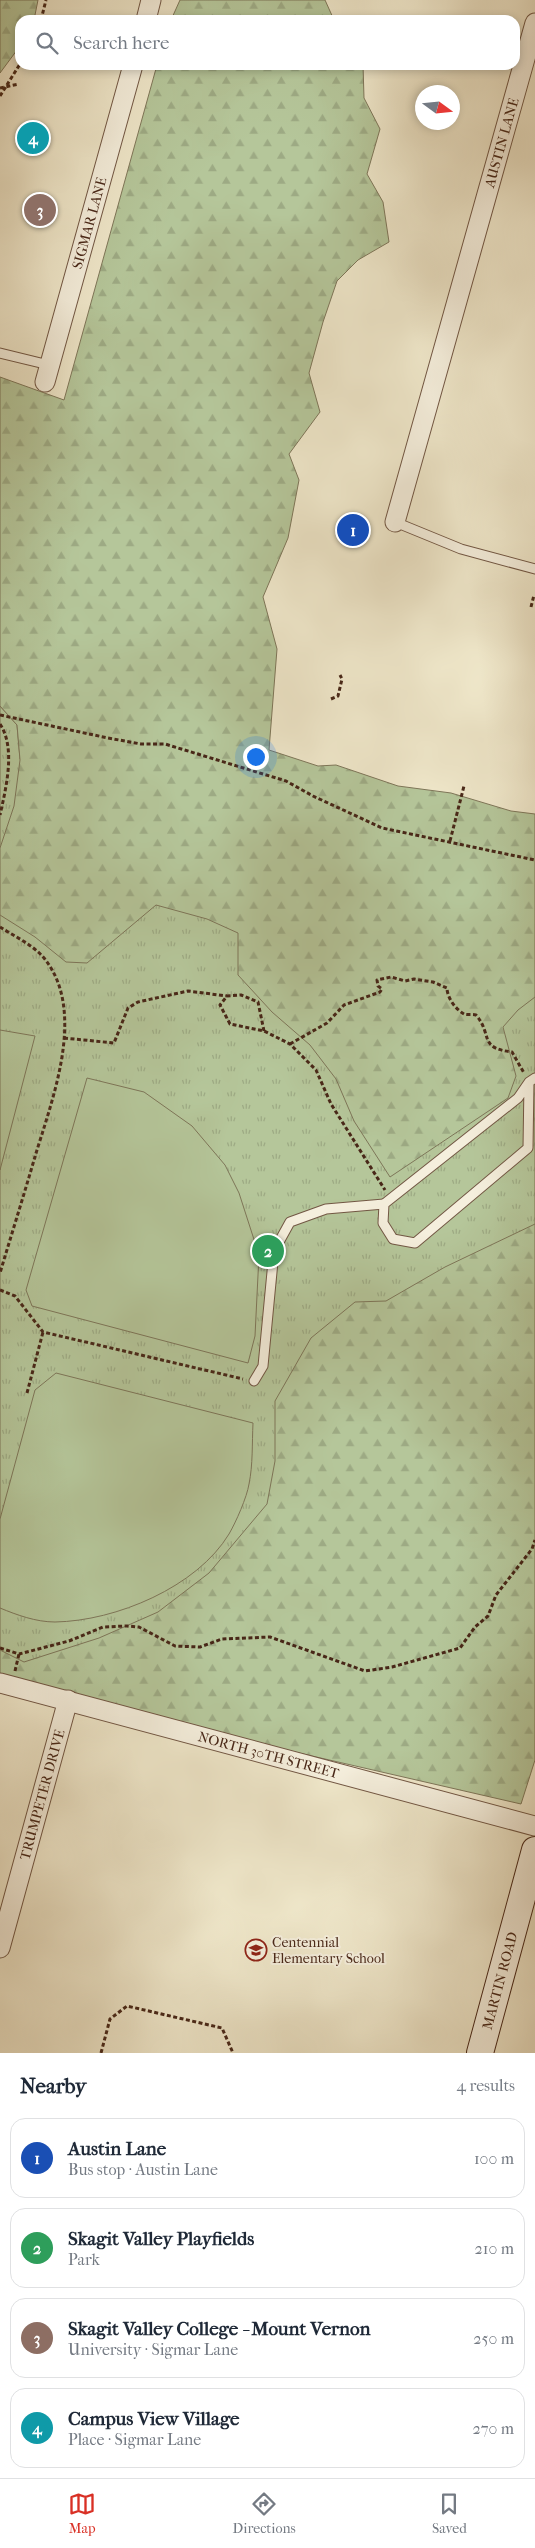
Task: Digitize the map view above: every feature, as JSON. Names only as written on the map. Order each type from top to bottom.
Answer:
[{"type":"street","points":[[148,15],[152,0]]},
{"type":"street","name":"AUSTIN LANE","points":[[395,522],[535,23]]},
{"type":"street","name":"SIGMAR LANE","points":[[47,374],[132,70]]},
{"type":"street","name":"NORTH 30TH STREET","points":[[0,1683],[535,1826]]},
{"type":"street","name":"TRUMPETER DRIVE","points":[[0,1948],[68,1700]]},
{"type":"street","name":"MARTIN ROAD","points":[[480,2053],[535,1850]]},
{"type":"lane","points":[[0,353],[47,374]]},
{"type":"lane","points":[[395,522],[460,549],[535,569]]},
{"type":"lane","points":[[254,1381],[263,1366],[274,1251],[290,1222],[326,1209],[388,1201],[518,1098],[532,1080]]},
{"type":"lane","points":[[388,1201],[383,1223],[393,1239],[415,1243],[528,1148],[532,1080]]},
{"type":"path","points":[[42,15],[46,0]]},
{"type":"path","points":[[0,96],[16,70]]},
{"type":"path","points":[[0,88],[19,84]]},
{"type":"path","points":[[531,607],[534,595]]},
{"type":"path","points":[[331,699],[338,696],[342,679],[340,675]]},
{"type":"path","points":[[0,715],[141,744],[165,744],[286,780],[313,796],[382,828],[535,860]]},
{"type":"path","points":[[0,724],[4,731],[8,757],[7,785],[0,815]]},
{"type":"path","points":[[450,841],[464,786]]},
{"type":"path","points":[[0,927],[44,958],[58,984],[64,1011],[62,1065],[0,1273]]},
{"type":"path","points":[[290,1044],[297,1038],[327,1023],[344,1006],[358,1001],[381,988],[378,986],[377,980],[391,977],[405,981],[414,979],[447,988],[447,995],[458,1008],[466,1015],[476,1015],[482,1022],[488,1042],[498,1051],[512,1052],[532,1080]]},
{"type":"path","points":[[64,1038],[114,1043],[128,1008],[138,1002],[188,991],[227,996],[241,995],[258,1002],[264,1031]]},
{"type":"path","points":[[227,996],[220,1005],[230,1024],[264,1031],[290,1044],[316,1070],[344,1125],[388,1201]]},
{"type":"path","points":[[0,1290],[15,1296],[44,1332],[254,1381]]},
{"type":"path","points":[[27,1393],[44,1332]]},
{"type":"path","points":[[0,1648],[19,1654],[69,1641],[102,1627],[127,1626],[139,1627],[175,1646],[200,1647],[222,1640],[270,1637],[364,1671],[392,1667],[460,1648],[475,1627],[488,1616],[496,1595],[532,1549],[535,1540]]},
{"type":"path","points":[[101,2053],[110,2019],[127,2006],[222,2028],[234,2053]]},
{"type":"green space","points":[[0,0],[38,0],[35,15],[15,15],[15,53],[0,73]]},
{"type":"green space","points":[[180,0],[325,0],[332,15],[173,15]]},
{"type":"green space","points":[[156,70],[363,70],[364,98],[380,129],[367,174],[383,202],[389,242],[358,260],[337,281],[309,373],[320,412],[289,454],[299,480],[288,538],[263,597],[277,649],[269,750],[318,766],[336,765],[398,786],[451,793],[511,811],[535,814],[535,997],[518,1010],[503,1027],[516,1076],[508,1098],[390,1177],[354,1121],[336,1079],[310,1045],[272,1012],[238,975],[238,933],[207,919],[156,905],[87,963],[66,962],[35,937],[0,915],[0,848],[14,806],[20,760],[17,725],[0,706],[0,377],[64,400]]},
{"type":"green space","points":[[0,706],[17,725],[20,759],[535,837],[535,1746],[0,1660]]},
{"type":"green space","points":[[0,1030],[35,1036],[0,1170]]},
{"type":"green space","points":[[87,1078],[144,1092],[192,1126],[225,1165],[239,1193],[259,1255],[255,1336],[248,1363],[32,1306],[26,1290]]},
{"type":"green space","points":[[535,1224],[535,1760],[521,1804],[68,1700],[0,1677],[0,1650],[24,1662],[99,1638],[158,1612],[209,1573],[267,1504],[275,1461],[275,1401],[311,1338],[355,1302],[386,1301],[445,1267]]},
{"type":"green space","points":[[56,1373],[253,1423],[248,1489],[232,1529],[215,1553],[197,1570],[153,1598],[103,1615],[79,1620],[48,1622],[20,1616],[0,1608],[0,1519],[35,1390]]},
{"type":"place","name":"Campus View Village","points":[[33,138]]},
{"type":"place","name":"Skagit Valley College - Mount Vernon","points":[[40,210]]},
{"type":"place","name":"Austin Lane","points":[[353,530]]},
{"type":"place","name":"Skagit Valley Playfields","points":[[268,1251]]},
{"type":"place","name":"Centennial Elementary School","points":[[256,1950]]}]
